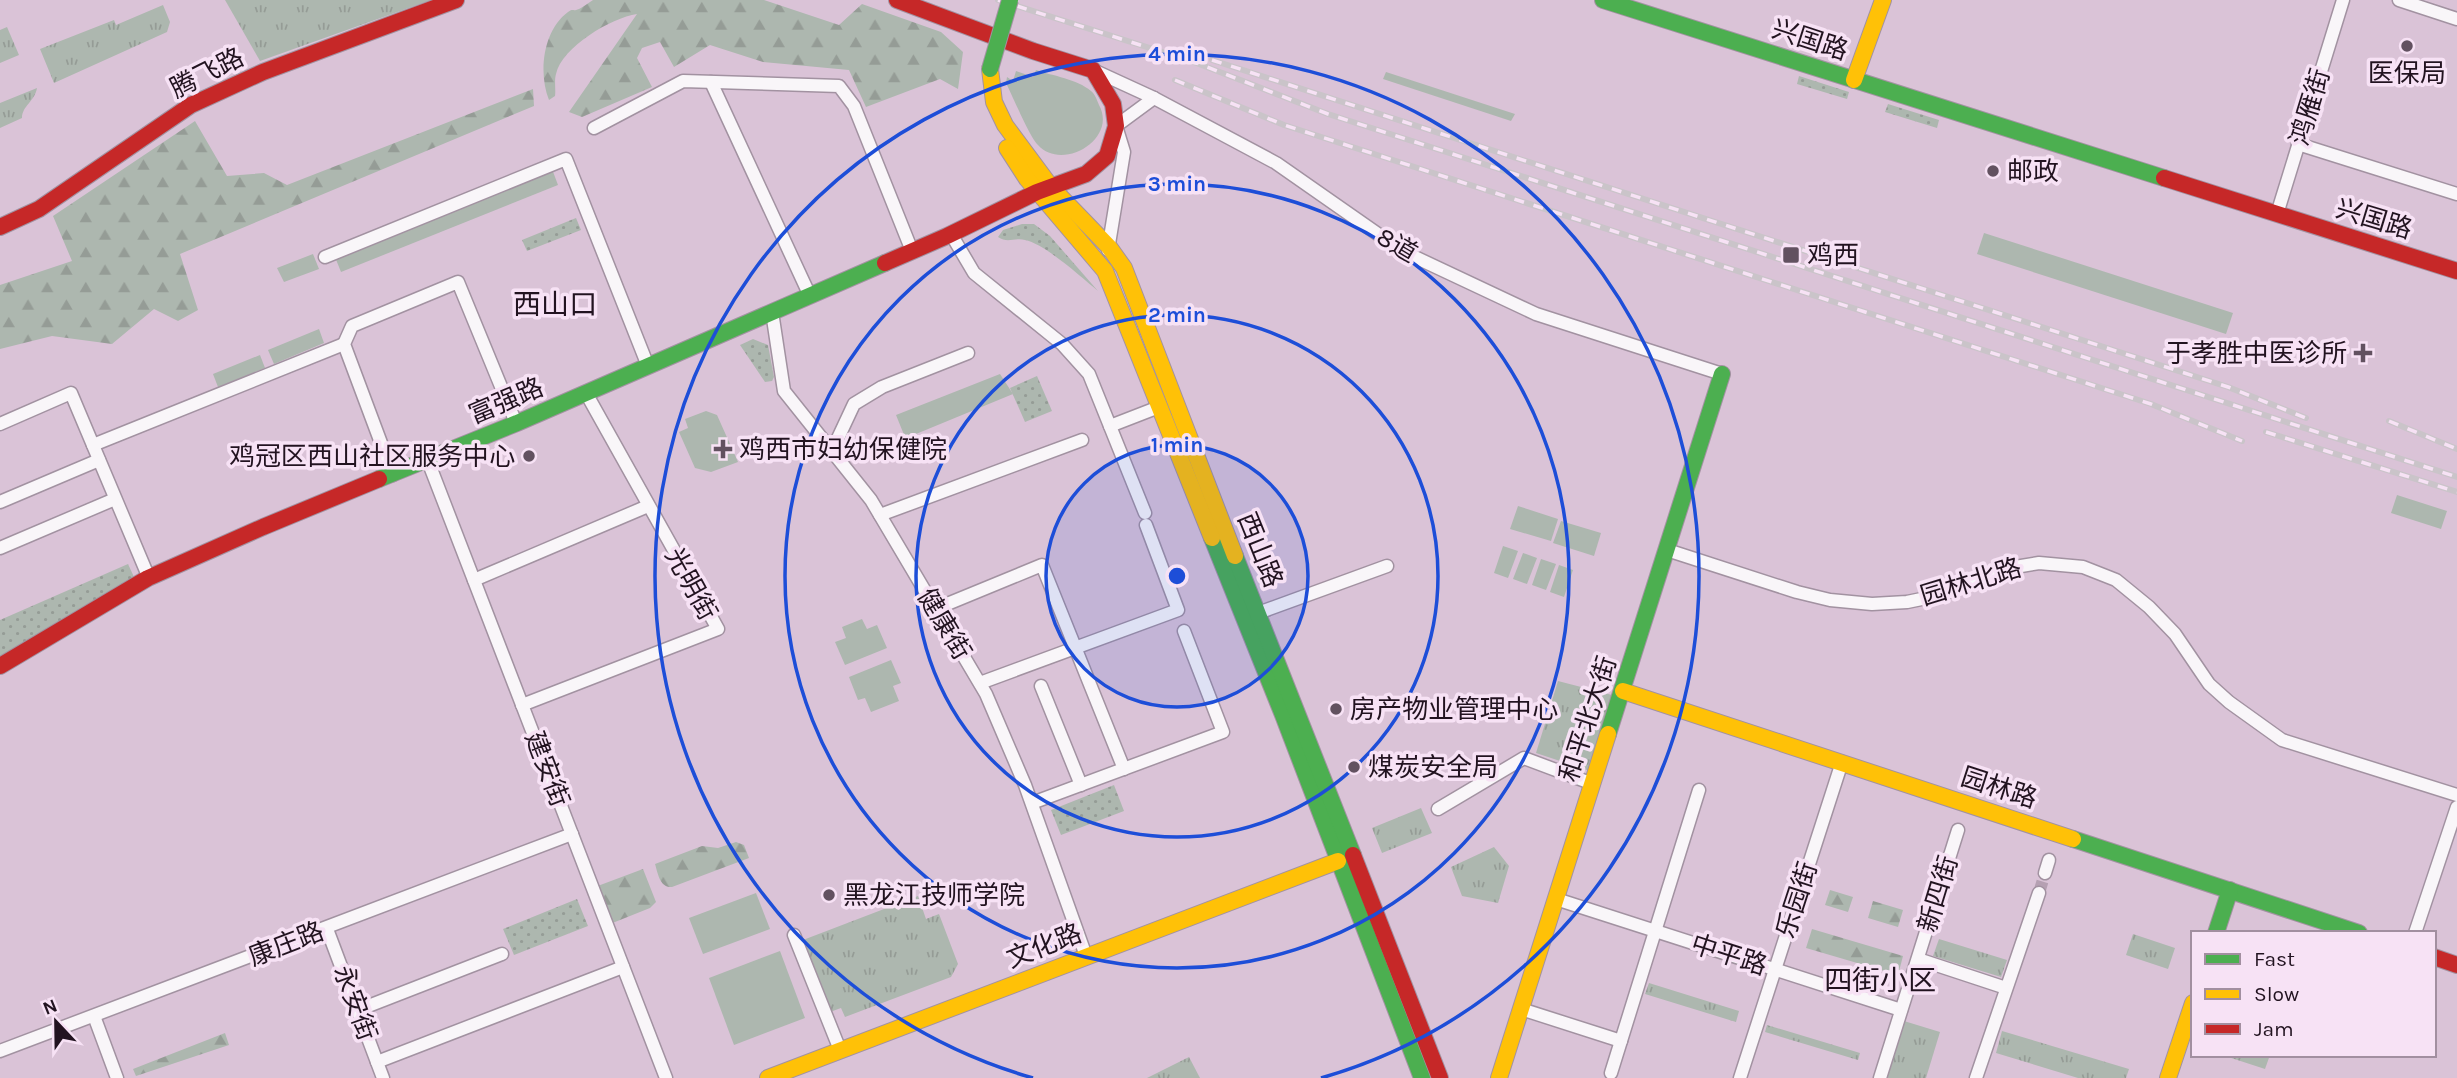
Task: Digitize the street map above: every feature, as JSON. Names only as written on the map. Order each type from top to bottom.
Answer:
[{"type":"main road","name":"腾飞路","points":[[0,227],[49,203],[191,105],[264,72],[456,0]]},
{"type":"main road","points":[[897,0],[1033,51],[1093,70],[1114,104],[1116,126]]},
{"type":"main road","points":[[985,67],[1003,0]]},
{"type":"main road","points":[[985,67],[1010,0]]},
{"type":"main road","name":"兴国路","points":[[1603,0],[2457,271]]},
{"type":"main road","points":[[1849,79],[1872,0]]},
{"type":"main road","points":[[1849,79],[1882,0]]},
{"type":"main road","name":"西山路","points":[[985,67],[983,97],[990,121],[1105,271],[1292,738],[1440,1078]]},
{"type":"main road","name":"富强路","points":[[0,666],[149,578],[263,527],[428,461],[586,393],[951,234],[1044,190],[1086,174],[1107,156],[1116,126]]},
{"type":"main road","name":"西山路","points":[[1044,190],[1109,247],[1124,268],[1258,613],[1422,1078]]},
{"type":"main road","name":"和平北大街","points":[[1499,1078],[1722,374]]},
{"type":"main road","name":"园林路","points":[[1623,691],[2353,931]]},
{"type":"main road","name":"文化路","points":[[768,1078],[1348,867]]},
{"type":"main road","points":[[2217,931],[2230,890]]},
{"type":"main road","points":[[2436,958],[2457,965]]},
{"type":"main road","name":"文化路","points":[[803,1078],[1079,963]]},
{"type":"main road","points":[[2168,1078],[2191,1009]]},
{"type":"street","name":"鸿雁街","points":[[2277,214],[2343,0]]},
{"type":"street","points":[[2399,0],[2457,19]]},
{"type":"street","name":"8道","points":[[1093,70],[1154,98],[1276,163],[1402,251],[1535,314],[1722,374]]},
{"type":"street","points":[[594,128],[683,81],[839,86],[853,106],[912,251]]},
{"type":"street","points":[[711,82],[810,296]]},
{"type":"street","points":[[1105,271],[1124,152],[1116,126],[1154,98]]},
{"type":"street","points":[[2298,144],[2457,194]]},
{"type":"street","points":[[326,257],[566,159],[648,366]]},
{"type":"street","points":[[951,234],[974,273],[1062,344],[1089,374],[1178,610],[980,683]]},
{"type":"street","points":[[93,445],[344,344],[352,326],[458,282],[516,423]]},
{"type":"street","name":"健康街","points":[[772,312],[784,391],[871,500],[980,683],[1032,803],[1079,963]]},
{"type":"street","points":[[344,344],[393,475]]},
{"type":"street","points":[[832,451],[854,404],[882,387],[968,354]]},
{"type":"street","points":[[0,424],[71,393],[149,578]]},
{"type":"street","name":"光明街","points":[[522,705],[718,629],[586,393]]},
{"type":"street","points":[[1110,426],[1159,407]]},
{"type":"street","points":[[880,515],[1082,440]]},
{"type":"street","points":[[0,502],[99,460]]},
{"type":"street","name":"建安街","points":[[428,461],[666,1078]]},
{"type":"street","points":[[0,548],[116,499]]},
{"type":"street","points":[[474,580],[648,506]]},
{"type":"street","name":"园林北路","points":[[1667,550],[1797,592],[1830,600],[1871,604],[1907,602],[1939,596],[2009,568],[2039,563],[2083,567],[2116,580],[2150,607],[2175,634],[2209,684],[2229,702],[2282,740],[2457,795]]},
{"type":"street","points":[[935,609],[1042,565],[1124,769]]},
{"type":"street","points":[[1258,613],[1387,566]]},
{"type":"street","points":[[1032,803],[1223,732],[1184,631]]},
{"type":"street","points":[[1041,686],[1081,785]]},
{"type":"street","points":[[1438,809],[1524,758],[1593,784]]},
{"type":"street","name":"乐园街","points":[[1740,1078],[1842,762]]},
{"type":"street","points":[[1611,1073],[1699,790]]},
{"type":"street","points":[[2416,931],[2457,807]]},
{"type":"street","name":"新四街","points":[[1880,1078],[1958,830]]},
{"type":"street","name":"康庄路","points":[[0,1051],[572,834]]},
{"type":"street","points":[[2045,873],[2049,860]]},
{"type":"street","points":[[1976,1078],[2039,893]]},
{"type":"street","name":"中平路","points":[[1556,899],[1902,1010]]},
{"type":"street","name":"永安街","points":[[327,929],[383,1078]]},
{"type":"street","points":[[794,935],[840,1050]]},
{"type":"street","points":[[358,1010],[502,954]]},
{"type":"street","points":[[1917,959],[2006,988]]},
{"type":"street","points":[[377,1062],[623,967]]},
{"type":"street","points":[[1521,1009],[1621,1041]]},
{"type":"street","points":[[94,1016],[117,1078]]},
{"type":"green space","points":[[225,0],[431,0],[260,61]]},
{"type":"green space","points":[[593,0],[764,0],[839,25],[862,4],[941,32],[963,52],[958,89],[940,79],[866,107],[849,70],[763,62],[710,45],[674,67],[660,42],[642,48],[637,58],[652,87],[582,117],[569,112],[637,14],[614,21],[577,44],[560,64],[555,80],[555,96],[549,100],[544,77],[548,41],[553,30],[568,12]]},
{"type":"green space","points":[[163,5],[170,22],[167,32],[54,83],[40,49],[114,20],[116,25]]},
{"type":"green space","points":[[7,27],[19,55],[0,63],[0,30]]},
{"type":"green space","points":[[1036,70],[1065,78],[1095,95],[1103,118],[1101,129],[1085,148],[1060,155],[1048,152],[1034,140],[1006,83],[1007,77],[1013,81],[1016,71],[1033,77]]},
{"type":"green space","points":[[1386,72],[1515,114],[1511,121],[1383,79]]},
{"type":"green space","points":[[1799,76],[1849,92],[1847,99],[1797,84]]},
{"type":"green space","points":[[37,88],[22,118],[0,128],[0,103]]},
{"type":"green space","points":[[533,89],[534,106],[180,254],[198,310],[178,321],[154,309],[112,344],[52,336],[0,349],[0,285],[72,261],[53,216],[195,121],[227,176],[264,173],[287,185]]},
{"type":"green space","points":[[1888,104],[1939,120],[1937,128],[1885,112]]},
{"type":"green space","points":[[552,169],[558,185],[341,272],[335,257]]},
{"type":"green space","points":[[576,218],[581,230],[527,251],[522,240]]},
{"type":"green space","points":[[1022,224],[1034,224],[1050,236],[1098,291],[1063,262],[1033,243],[998,237],[1003,230]]},
{"type":"green space","points":[[1984,233],[2233,313],[2226,334],[1977,254]]},
{"type":"green space","points":[[313,254],[319,269],[284,282],[277,268]]},
{"type":"green space","points":[[319,329],[324,343],[274,364],[268,350]]},
{"type":"green space","points":[[753,339],[768,345],[774,377],[772,381],[765,382],[740,345]]},
{"type":"green space","points":[[260,355],[265,368],[218,387],[213,374]]},
{"type":"green space","points":[[1000,374],[1013,394],[916,434],[923,452],[913,457],[896,415]]},
{"type":"green space","points":[[1037,376],[1052,411],[1025,422],[1010,388]]},
{"type":"green space","points":[[706,411],[717,415],[738,462],[711,472],[695,468],[679,432],[688,428],[685,419]]},
{"type":"green space","points":[[2397,495],[2447,511],[2441,529],[2391,513]]},
{"type":"green space","points":[[1518,506],[1558,519],[1551,541],[1510,529]]},
{"type":"green space","points":[[1561,521],[1601,533],[1594,556],[1553,543]]},
{"type":"green space","points":[[1503,546],[1518,551],[1508,578],[1494,573]]},
{"type":"green space","points":[[1523,553],[1537,558],[1527,584],[1513,579]]},
{"type":"green space","points":[[1541,559],[1556,564],[1546,590],[1532,585]]},
{"type":"green space","points":[[128,564],[134,577],[0,657],[0,620]]},
{"type":"green space","points":[[1559,565],[1573,570],[1564,597],[1550,592]]},
{"type":"green space","points":[[862,619],[867,629],[877,625],[887,648],[845,665],[835,642],[846,638],[842,627]]},
{"type":"green space","points":[[891,660],[901,683],[893,686],[899,701],[871,712],[865,698],[858,700],[849,677]]},
{"type":"green space","points":[[1558,681],[1612,695],[1590,771],[1536,753]]},
{"type":"green space","points":[[1114,785],[1124,811],[1061,835],[1051,810]]},
{"type":"green space","points":[[1421,808],[1432,833],[1382,853],[1372,828]]},
{"type":"green space","points":[[736,842],[744,845],[749,858],[672,887],[660,880],[655,864],[702,846],[718,848]]},
{"type":"green space","points":[[1494,847],[1509,866],[1498,903],[1462,896],[1451,867]]},
{"type":"green space","points":[[643,869],[656,902],[650,908],[610,924],[595,887]]},
{"type":"green space","points":[[1830,890],[1853,897],[1848,912],[1825,905]]},
{"type":"green space","points":[[756,893],[770,929],[703,954],[689,918]]},
{"type":"green space","points":[[918,896],[926,919],[939,914],[958,964],[951,977],[845,1017],[841,1008],[830,1012],[803,940]]},
{"type":"green space","points":[[577,899],[588,926],[514,955],[503,929]]},
{"type":"green space","points":[[1873,901],[1903,910],[1898,927],[1868,918]]},
{"type":"green space","points":[[1812,929],[1903,956],[1898,975],[1806,948]]},
{"type":"green space","points":[[2133,934],[2175,948],[2168,969],[2126,955]]},
{"type":"green space","points":[[1939,939],[2007,960],[2001,977],[1933,956]]},
{"type":"green space","points":[[780,951],[805,1018],[734,1045],[709,978]]},
{"type":"green space","points":[[1649,983],[1739,1011],[1736,1022],[1645,994]]},
{"type":"green space","points":[[1904,1021],[1940,1032],[1926,1078],[1887,1078]]},
{"type":"green space","points":[[1767,1025],[1860,1053],[1858,1060],[1765,1032]]},
{"type":"green space","points":[[2002,1031],[2129,1069],[2126,1078],[2078,1078],[1996,1053]]},
{"type":"green space","points":[[225,1033],[229,1045],[136,1076],[133,1069]]},
{"type":"green space","points":[[1189,1057],[1200,1078],[1147,1078]]},
{"type":"green space","points":[[2228,1057],[2269,1057],[2265,1069]]},
{"type":"tunnel","points":[[2039,893],[2045,873]]},
{"type":"railway","points":[[998,0],[1194,62],[1328,114],[2457,477]]},
{"type":"railway","points":[[1212,60],[2228,387],[2306,418]]},
{"type":"railway","points":[[1175,80],[1284,125],[2151,404],[2242,441]]},
{"type":"railway","points":[[2389,421],[2457,449]]},
{"type":"railway","points":[[2266,432],[2457,492]]},
{"type":"traffic: fast","points":[[990,69],[1010,0]]},
{"type":"traffic: fast","points":[[1603,0],[2164,178]]},
{"type":"traffic: fast","points":[[379,479],[517,423],[885,263]]},
{"type":"traffic: fast","points":[[1608,734],[1722,374]]},
{"type":"traffic: fast","points":[[1212,538],[1422,1078]]},
{"type":"traffic: fast","points":[[1235,556],[1353,855]]},
{"type":"traffic: fast","points":[[2073,839],[2353,931]]},
{"type":"traffic: fast","points":[[2217,931],[2230,890]]},
{"type":"traffic: slow","points":[[1854,80],[1883,0]]},
{"type":"traffic: slow","points":[[990,69],[994,102],[1005,125],[1051,187],[1109,247],[1124,268],[1235,556]]},
{"type":"traffic: slow","points":[[1007,148],[1027,179],[1105,271],[1212,538]]},
{"type":"traffic: slow","points":[[1623,691],[2073,839]]},
{"type":"traffic: slow","points":[[1499,1078],[1608,734]]},
{"type":"traffic: slow","points":[[768,1078],[1338,861]]},
{"type":"traffic: slow","points":[[2168,1078],[2191,1009]]},
{"type":"traffic: jam","points":[[0,227],[39,209],[191,105],[263,72],[456,0]]},
{"type":"traffic: jam","points":[[885,263],[1037,192],[1086,174],[1107,156],[1116,126],[1113,104],[1093,70],[1033,51],[897,0]]},
{"type":"traffic: jam","points":[[2164,178],[2457,271]]},
{"type":"traffic: jam","points":[[0,666],[148,578],[379,479]]},
{"type":"traffic: jam","points":[[1353,855],[1440,1078]]},
{"type":"traffic: jam","points":[[2436,958],[2457,965]]},
{"type":"place","name":"医保局","points":[[2407,46]]},
{"type":"place","name":"邮政","points":[[1993,171]]},
{"type":"place","name":"鸡西","points":[[1791,255]]},
{"type":"place","name":"于孝胜中医诊所","points":[[2363,353]]},
{"type":"place","name":"鸡西市妇幼保健院","points":[[723,449]]},
{"type":"place","name":"鸡冠区西山社区服务中心","points":[[529,456]]},
{"type":"place","name":"房产物业管理中心","points":[[1336,709]]},
{"type":"place","name":"煤炭安全局","points":[[1354,767]]},
{"type":"place","name":"黑龙江技师学院","points":[[829,895]]},
{"type":"district","name":"西山口","points":[[555,304]]},
{"type":"district","name":"四街小区","points":[[1880,980]]}]
